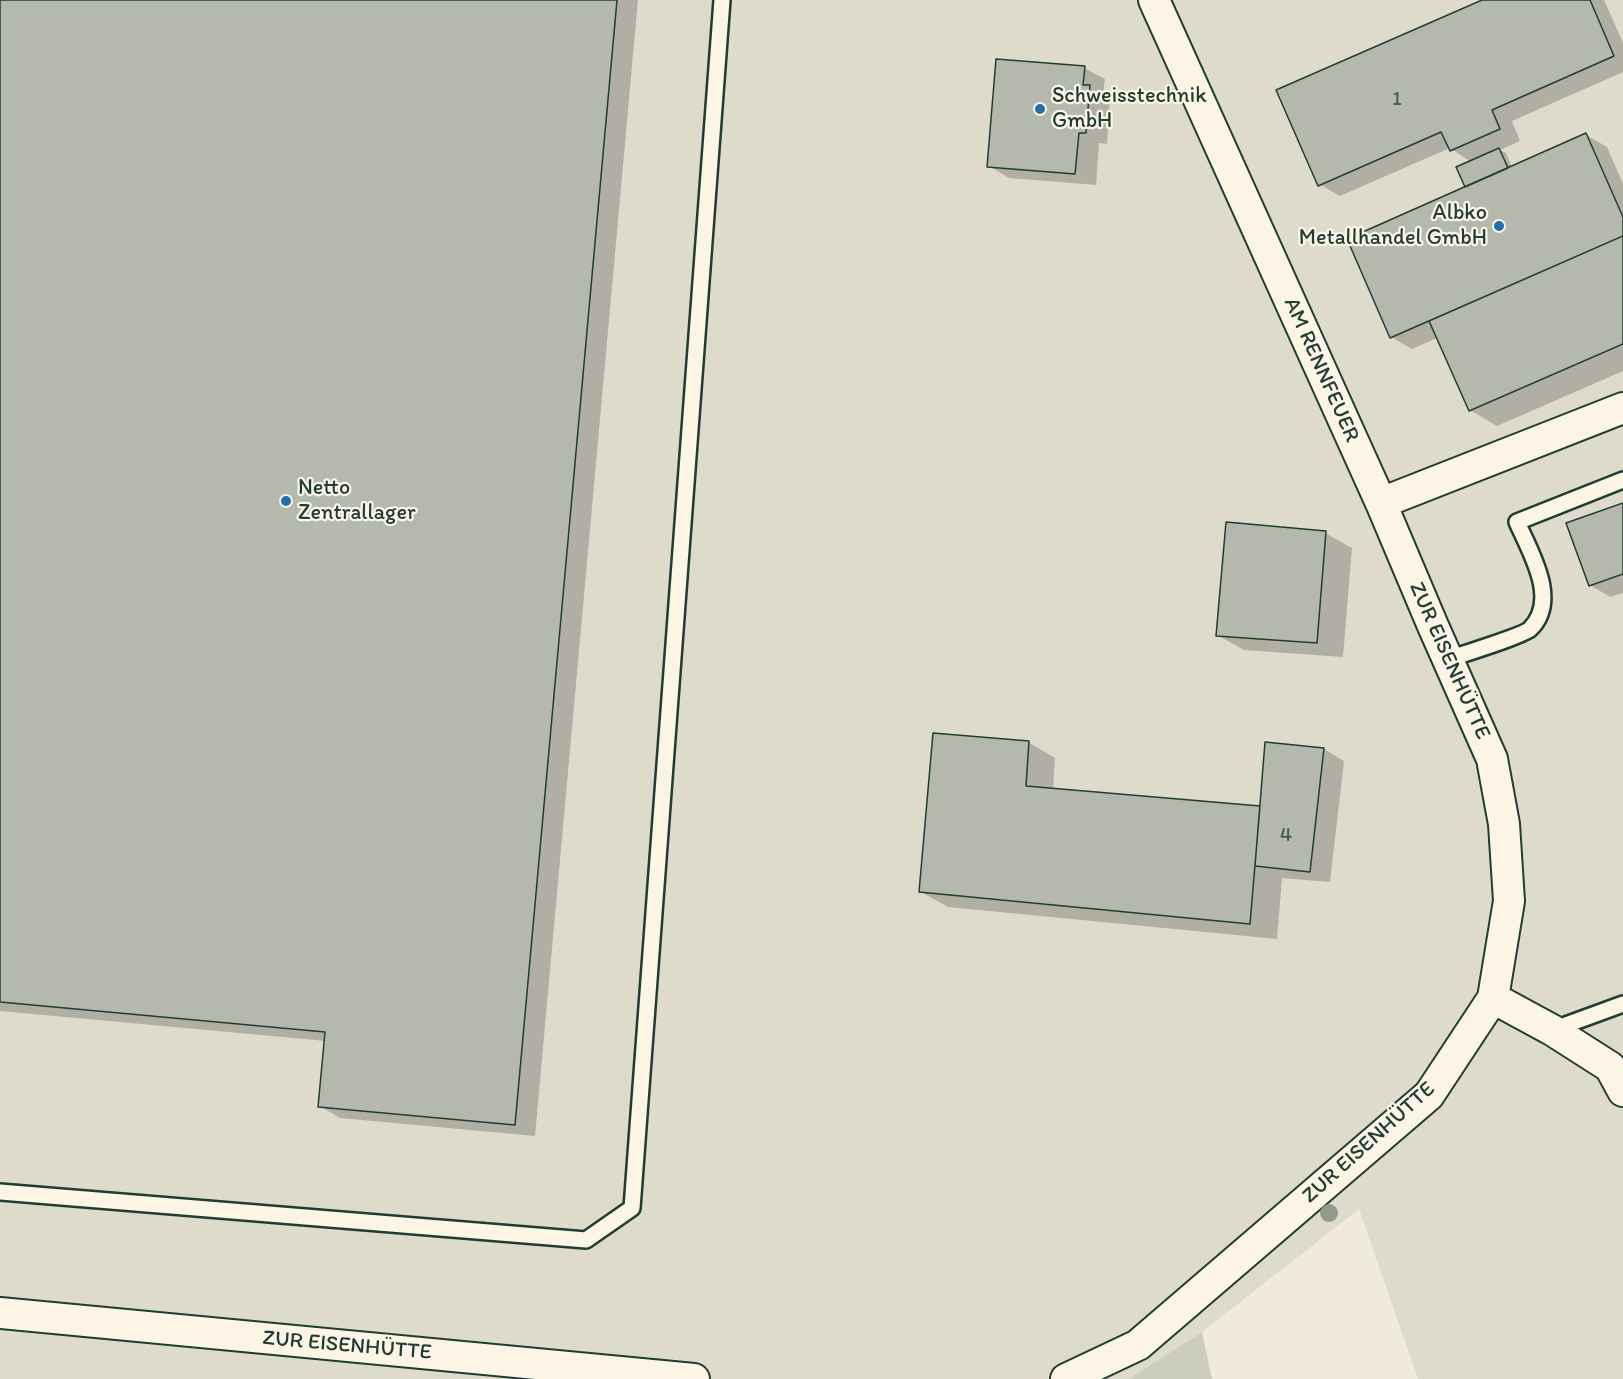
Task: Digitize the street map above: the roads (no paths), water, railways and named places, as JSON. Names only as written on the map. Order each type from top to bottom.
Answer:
[{"type":"street","name":"AM RENNFEUER","points":[[1154,0],[1381,503]]},
{"type":"street","points":[[1381,503],[1623,408]]},
{"type":"street","name":"ZUR EISENHÜTTE","points":[[1066,1379],[1138,1345],[1429,1095],[1493,999],[1509,901],[1504,824],[1492,759],[1381,503]]},
{"type":"street","points":[[1493,999],[1551,1029],[1610,1067],[1623,1091]]},
{"type":"street","name":"ZUR EISENHÜTTE","points":[[0,1313],[694,1379]]},
{"type":"lane","points":[[0,1192],[586,1240],[632,1208],[722,0]]},
{"type":"lane","points":[[1448,659],[1530,630],[1543,610],[1541,575],[1517,522],[1623,480]]},
{"type":"lane","points":[[1551,1029],[1623,1004]]},
{"type":"place","name":"Schweisstechnik GmbH","points":[[1040,109]]},
{"type":"place","name":"Albko Metallhandel GmbH","points":[[1499,226]]},
{"type":"place","name":"Netto Zentrallager","points":[[286,501]]}]
